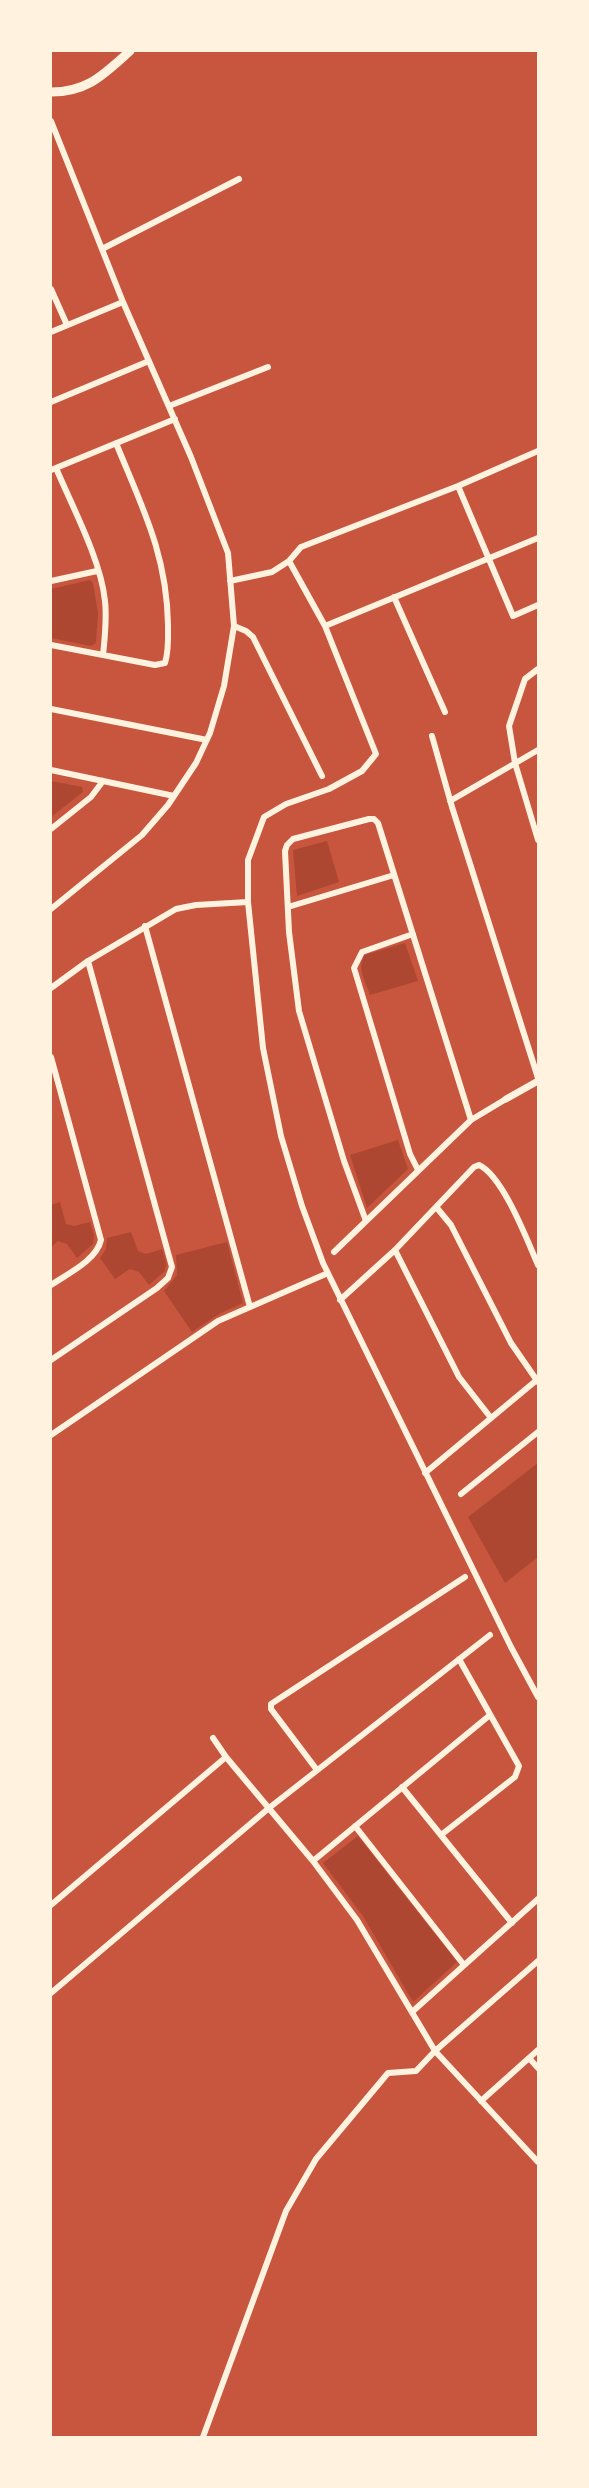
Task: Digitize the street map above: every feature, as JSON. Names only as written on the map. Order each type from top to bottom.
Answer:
[{"type":"main road","points":[[51,92],[84,87],[103,75],[130,51]]},
{"type":"street","points":[[51,121],[228,553],[234,626],[224,687],[207,740],[196,763],[174,796],[142,835],[51,909]]},
{"type":"street","points":[[102,249],[239,179]]},
{"type":"street","points":[[51,289],[67,325]]},
{"type":"street","points":[[51,332],[123,302]]},
{"type":"street","points":[[51,402],[149,361]]},
{"type":"street","points":[[169,406],[268,367]]},
{"type":"street","points":[[103,655],[105,598],[93,554],[53,469],[174,419]]},
{"type":"street","points":[[51,645],[161,665],[165,663],[168,652],[167,593],[156,542],[116,443]]},
{"type":"street","points":[[230,581],[272,572],[289,561],[301,547],[538,451]]},
{"type":"street","points":[[457,486],[513,616],[538,605]]},
{"type":"street","points":[[325,626],[538,538]]},
{"type":"street","points":[[289,561],[325,626],[376,754],[362,771],[329,789],[286,804],[264,817],[248,860],[248,902],[263,1048],[281,1136],[302,1206],[328,1273],[538,1697]]},
{"type":"street","points":[[51,581],[97,570]]},
{"type":"street","points":[[394,597],[445,712]]},
{"type":"street","points":[[234,626],[253,637],[321,776]]},
{"type":"street","points":[[538,670],[525,679],[509,719],[515,764],[538,840]]},
{"type":"street","points":[[51,709],[207,740]]},
{"type":"street","points":[[334,1252],[471,1120],[538,1079],[432,736]]},
{"type":"street","points":[[450,801],[538,750]]},
{"type":"street","points":[[51,770],[174,796]]},
{"type":"street","points":[[51,829],[91,797],[103,781]]},
{"type":"street","points":[[366,1221],[344,1161],[299,1011],[285,851],[293,839],[374,818],[378,823],[471,1120]]},
{"type":"street","points":[[288,907],[394,875]]},
{"type":"street","points":[[51,989],[88,961],[176,909],[248,902]]},
{"type":"street","points":[[145,926],[250,1307]]},
{"type":"street","points":[[413,934],[362,952],[354,968],[410,1154],[418,1170]]},
{"type":"street","points":[[51,1360],[158,1288],[168,1278],[172,1267],[88,961]]},
{"type":"street","points":[[51,1057],[101,1240],[92,1256],[51,1285]]},
{"type":"street","points":[[341,1300],[395,1250],[474,1167],[480,1165],[507,1198],[538,1265]]},
{"type":"street","points":[[425,1473],[538,1380],[511,1343],[451,1225],[437,1208]]},
{"type":"street","points":[[395,1250],[459,1377],[491,1418]]},
{"type":"street","points":[[51,1435],[218,1321],[328,1273]]},
{"type":"street","points":[[461,1494],[538,1432]]},
{"type":"street","points":[[317,1770],[271,1709],[271,1704],[465,1577]]},
{"type":"street","points":[[51,1993],[269,1808],[490,1635]]},
{"type":"street","points":[[441,1835],[515,1777],[519,1766],[459,1659]]},
{"type":"street","points":[[313,1861],[491,1715]]},
{"type":"street","points":[[213,1738],[313,1861],[357,1920],[435,2052],[538,2162]]},
{"type":"street","points":[[51,1905],[226,1757]]},
{"type":"street","points":[[402,1787],[512,1923]]},
{"type":"street","points":[[355,1826],[464,1965]]},
{"type":"street","points":[[411,2012],[538,1899]]},
{"type":"street","points":[[203,2437],[286,2211],[316,2159],[388,2073],[416,2071],[538,1962]]},
{"type":"street","points":[[481,2101],[538,2050]]},
{"type":"street","points":[[529,2058],[538,2068]]},
{"type":"shaded area","points":[[90,580],[93,583],[98,613],[96,643],[91,646],[51,638],[51,589]]},
{"type":"shaded area","points":[[51,781],[82,787],[83,792],[51,817]]},
{"type":"shaded area","points":[[327,841],[339,882],[297,896],[293,850]]},
{"type":"shaded area","points":[[405,943],[418,981],[370,995],[364,980],[362,959],[365,955]]},
{"type":"shaded area","points":[[398,1140],[408,1169],[367,1208],[350,1155]]},
{"type":"shaded area","points":[[60,1202],[66,1224],[74,1226],[90,1222],[94,1235],[93,1244],[77,1258],[67,1244],[58,1241],[51,1247],[51,1205]]},
{"type":"shaded area","points":[[131,1232],[138,1251],[146,1254],[162,1249],[165,1271],[149,1285],[139,1272],[130,1269],[115,1279],[100,1258],[106,1249],[107,1238]]},
{"type":"shaded area","points":[[227,1242],[243,1303],[219,1314],[192,1332],[164,1291],[177,1275],[176,1255]]},
{"type":"shaded area","points":[[538,1463],[538,1557],[505,1583],[468,1517]]},
{"type":"shaded area","points":[[358,1836],[457,1962],[413,2002],[363,1916],[323,1863]]}]
